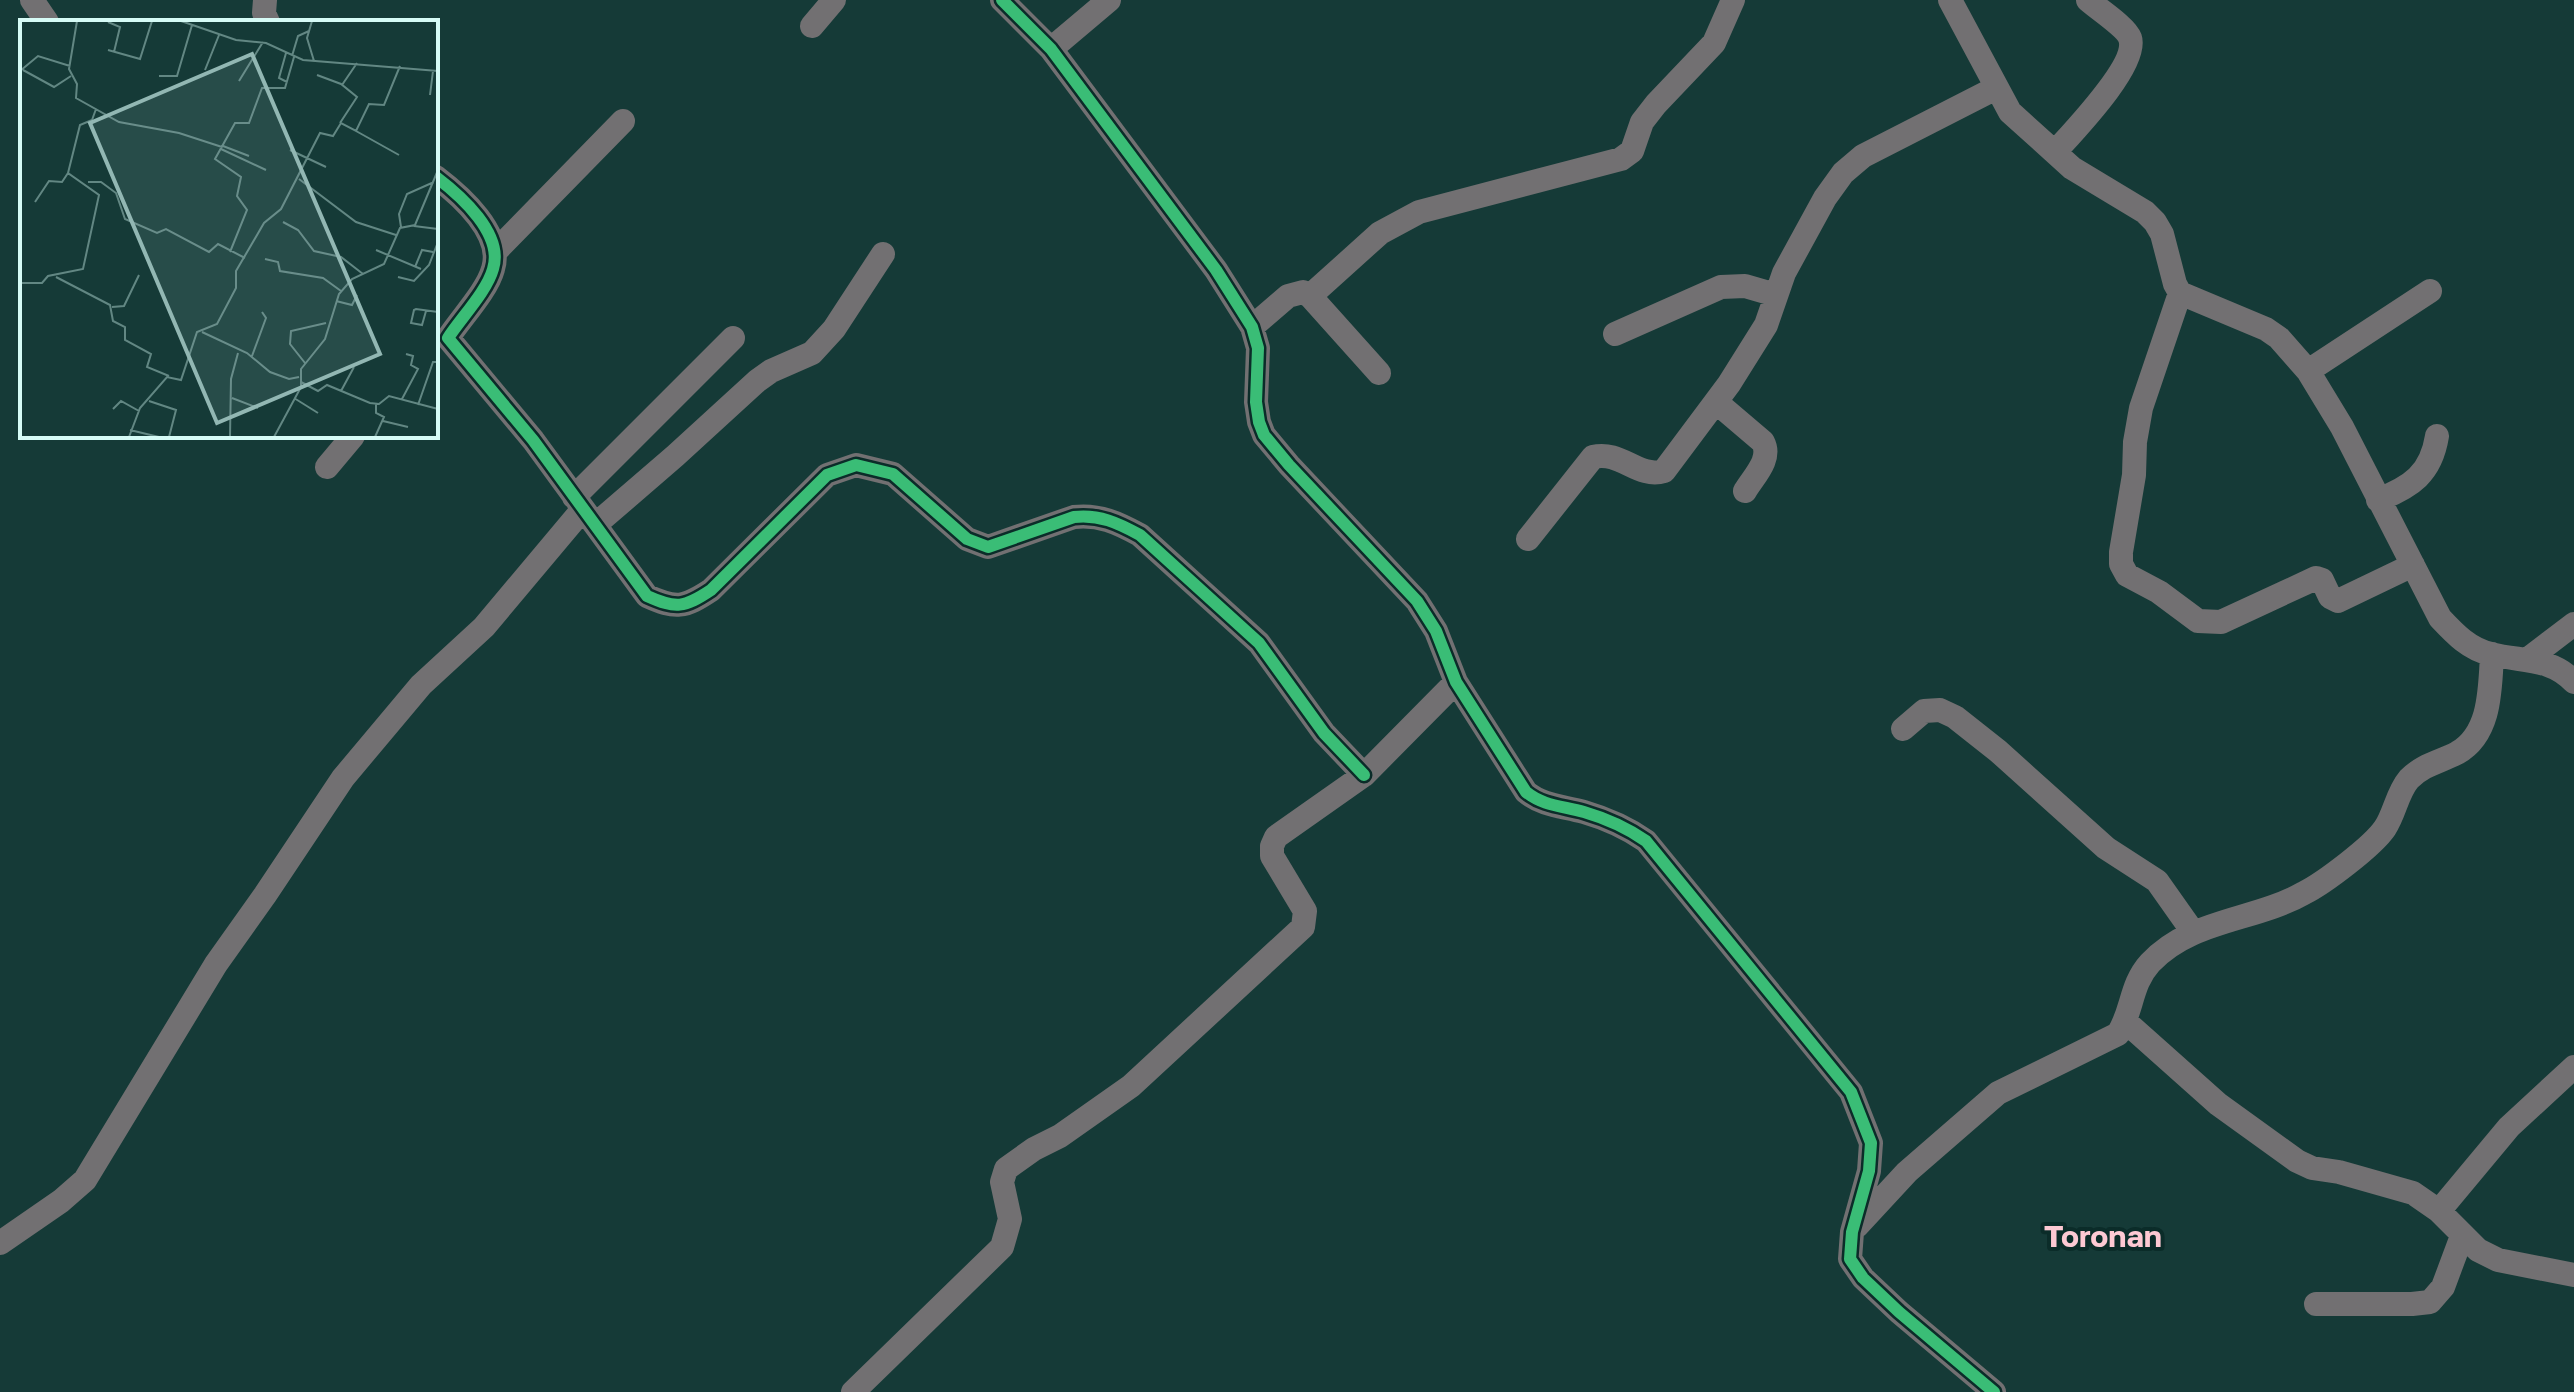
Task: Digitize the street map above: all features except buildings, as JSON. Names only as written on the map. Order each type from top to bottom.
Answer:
[{"type":"street","points":[[32,0],[46,20]]},
{"type":"street","points":[[265,0],[267,20]]},
{"type":"street","points":[[812,26],[834,0]]},
{"type":"street","points":[[1002,0],[1051,49],[1216,270],[1252,327],[1258,348],[1256,402],[1264,435],[1417,601],[1436,631],[1456,682],[1526,792],[1538,802],[1582,811],[1621,824],[1646,841],[1851,1092],[1871,1143],[1869,1171],[1852,1232],[1850,1259],[1863,1278],[1899,1312],[1994,1392]]},
{"type":"street","points":[[1051,49],[1109,0]]},
{"type":"street","points":[[1310,296],[1380,233],[1419,212],[1621,159],[1632,151],[1642,122],[1656,104],[1714,43],[1733,0]]},
{"type":"street","points":[[1950,0],[2010,112],[2072,168],[2145,212],[2155,222],[2162,234],[2180,293],[2266,329],[2279,338],[2308,371],[2342,427],[2440,618],[2457,637],[2492,654],[2554,666],[2574,682]]},
{"type":"street","points":[[2055,152],[2097,104],[2118,75],[2131,48],[2131,40],[2126,33],[2088,0]]},
{"type":"street","points":[[1528,539],[1593,457],[1613,456],[1647,472],[1664,471],[1716,402],[1766,325],[1784,273],[1825,198],[1843,173],[1874,149],[1996,88]]},
{"type":"street","points":[[495,252],[623,121]]},
{"type":"street","points":[[438,179],[469,206],[488,233],[495,252],[493,269],[485,284],[442,343],[533,440],[647,596],[670,606],[692,603],[711,590],[827,475],[856,465],[893,474],[967,539],[988,547],[1074,517],[1089,515],[1117,522],[1140,535],[1259,643],[1324,733],[1364,775]]},
{"type":"street","points":[[584,510],[675,456],[771,371],[812,353],[834,329],[883,254]]},
{"type":"street","points":[[1615,334],[1721,287],[1745,286],[1776,295]]},
{"type":"street","points":[[2308,371],[2430,291]]},
{"type":"street","points":[[1252,327],[1288,296],[1297,292],[1310,296],[1379,373]]},
{"type":"street","points":[[2180,293],[2141,408],[2121,552],[2121,564],[2127,575],[2159,592],[2198,621],[2221,622],[2316,578],[2322,580],[2330,597],[2338,601],[2413,565]]},
{"type":"street","points":[[0,1243],[61,1201],[85,1180],[216,964],[343,778],[421,685],[484,627],[733,338]]},
{"type":"street","points":[[1716,402],[1766,448],[1766,457],[1745,491]]},
{"type":"street","points":[[2378,500],[2403,490],[2425,472],[2437,436]]},
{"type":"street","points":[[327,467],[351,438]]},
{"type":"street","points":[[2528,659],[2574,624]]},
{"type":"street","points":[[1852,1232],[1907,1172],[1998,1093],[2118,1034],[2126,1022],[2134,986],[2151,962],[2193,932],[2304,894],[2361,851],[2385,828],[2409,780],[2434,760],[2457,752],[2475,737],[2485,716],[2492,654]]},
{"type":"street","points":[[853,1392],[1002,1247],[1010,1219],[1002,1182],[1006,1169],[1131,1086],[1303,927],[1305,911],[1272,856],[1276,837],[1364,775],[1456,682]]},
{"type":"street","points":[[1903,729],[1924,711],[1940,710],[1955,717],[1998,751],[2106,848],[2157,881],[2193,932]]},
{"type":"street","points":[[2126,1022],[2218,1104],[2297,1161],[2312,1168],[2339,1172],[2413,1193],[2439,1211],[2478,1250],[2498,1260],[2574,1275]]},
{"type":"street","points":[[2439,1211],[2509,1127],[2574,1067]]},
{"type":"street","points":[[2316,1304],[2430,1302],[2443,1287],[2462,1236]]},
{"type":"cycle path","points":[[1002,0],[1051,49],[1216,270],[1252,327],[1258,348],[1256,402],[1264,435],[1417,601],[1436,631],[1456,682],[1526,792],[1546,803],[1609,821],[1646,841],[1851,1092],[1871,1143],[1869,1171],[1852,1232],[1850,1259],[1863,1278],[1899,1312],[1994,1392]]},
{"type":"cycle path","points":[[438,179],[478,217],[492,243],[495,256],[485,286],[448,338],[533,440],[647,596],[673,605],[702,596],[827,475],[856,465],[893,474],[967,539],[988,547],[1074,517],[1100,518],[1140,535],[1259,643],[1324,733],[1364,775]]},
{"type":"district","name":"Toronan","points":[[2103,1236]]}]
